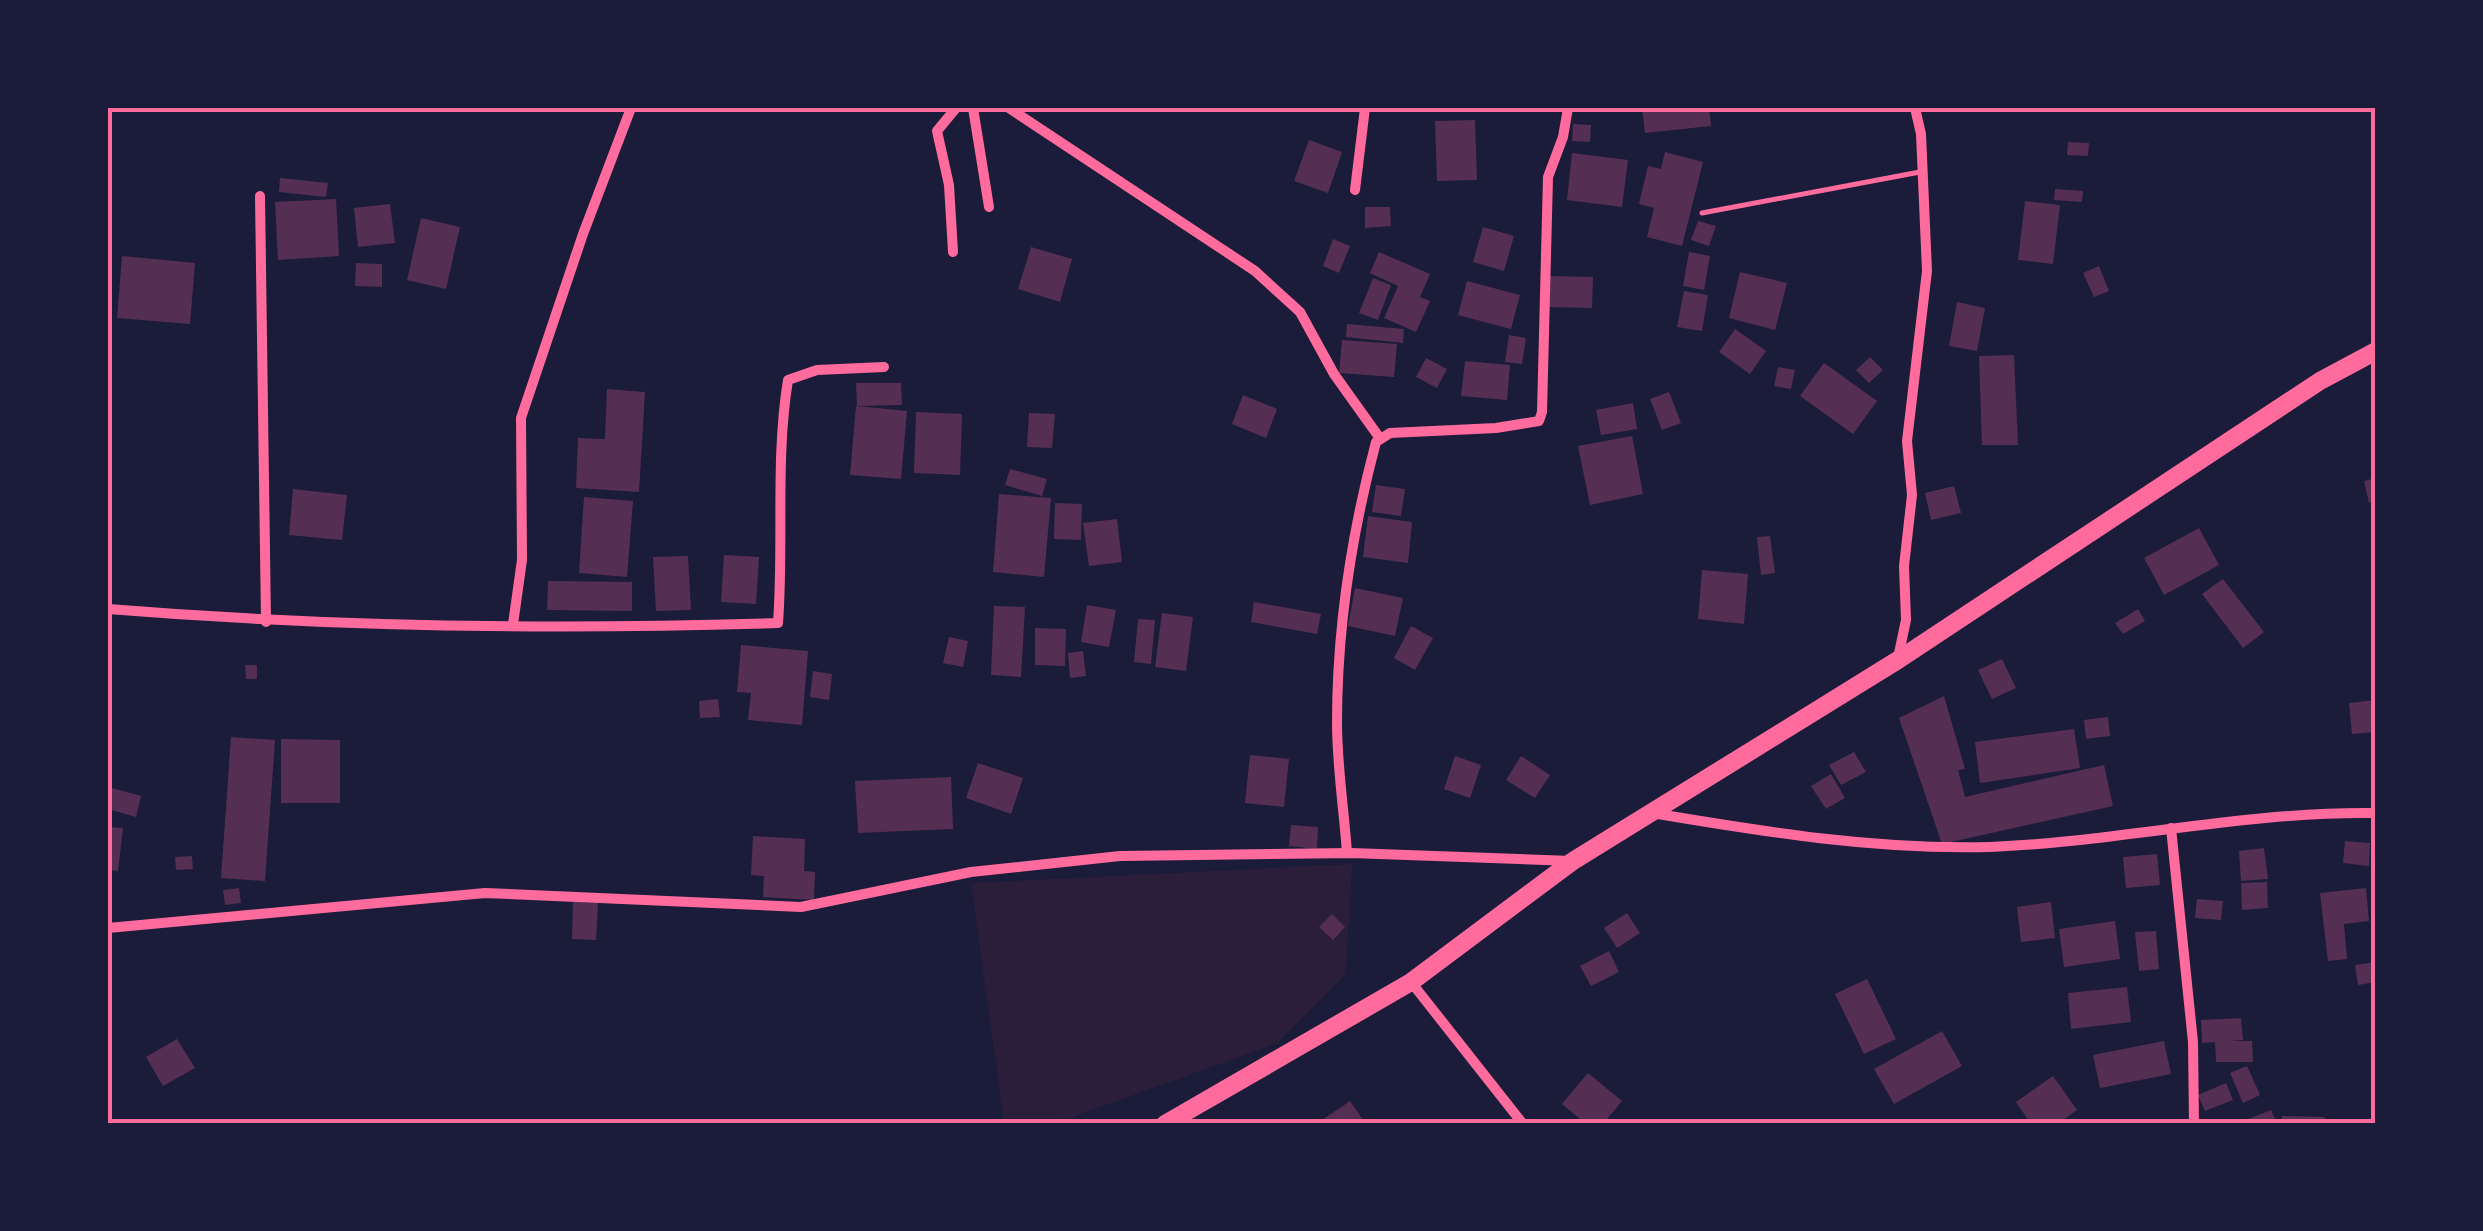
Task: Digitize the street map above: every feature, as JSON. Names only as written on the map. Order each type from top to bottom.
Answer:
[{"type":"main road","points":[[1166,1123],[1411,982],[1573,861],[1898,660],[2320,381],[2376,350]]},
{"type":"street","points":[[513,624],[522,560],[521,418],[583,234],[631,108]]},
{"type":"street","points":[[954,252],[949,185],[937,131],[956,108]]},
{"type":"street","points":[[973,108],[989,206]]},
{"type":"street","points":[[1009,108],[1254,271],[1300,312],[1334,374],[1379,438]]},
{"type":"street","points":[[1355,190],[1366,108]]},
{"type":"street","points":[[1347,854],[1337,724],[1344,615],[1358,512],[1379,438],[1390,433],[1496,428],[1538,421],[1542,412],[1548,177],[1563,137],[1568,108]]},
{"type":"street","points":[[1898,660],[1906,620],[1904,566],[1912,495],[1907,441],[1928,270],[1921,134],[1915,108]]},
{"type":"street","points":[[260,196],[266,622]]},
{"type":"street","points":[[108,609],[266,622],[677,626],[778,623],[782,415],[788,380],[818,370],[884,368]]},
{"type":"street","points":[[1651,813],[1784,836],[1883,846],[1993,846],[2268,818],[2376,813]]},
{"type":"street","points":[[2171,828],[2193,1042],[2194,1124]]},
{"type":"street","points":[[108,928],[485,893],[801,907],[970,872],[1120,856],[1347,854],[1573,861]]},
{"type":"street","points":[[1411,982],[1523,1124]]},
{"type":"lane","points":[[1702,213],[1923,172]]},
{"type":"shaded area","points":[[1352,864],[1346,974],[1278,1043],[1056,1123],[1004,1123],[971,883]]},
{"type":"building","points":[[1642,108],[1709,108],[1711,126],[1645,133]]},
{"type":"building","points":[[1475,120],[1477,180],[1437,181],[1435,121]]},
{"type":"building","points":[[1573,124],[1591,125],[1590,142],[1572,141]]},
{"type":"building","points":[[1309,140],[1342,152],[1328,193],[1294,181]]},
{"type":"building","points":[[2068,142],[2089,143],[2088,156],[2067,155]]},
{"type":"building","points":[[1665,152],[1703,162],[1682,246],[1647,237],[1654,208],[1639,204],[1648,166],[1661,169]]},
{"type":"building","points":[[1572,153],[1628,160],[1622,207],[1567,200]]},
{"type":"building","points":[[280,178],[328,183],[326,197],[279,192]]},
{"type":"building","points":[[2055,189],[2083,191],[2082,202],[2054,200]]},
{"type":"building","points":[[336,199],[339,256],[278,260],[275,202]]},
{"type":"building","points":[[2025,201],[2060,205],[2053,264],[2018,260]]},
{"type":"building","points":[[390,204],[395,243],[358,247],[354,208]]},
{"type":"building","points":[[1365,207],[1390,207],[1391,226],[1365,228]]},
{"type":"building","points":[[421,218],[460,227],[446,289],[407,280]]},
{"type":"building","points":[[1698,221],[1716,226],[1709,246],[1691,240]]},
{"type":"building","points":[[1483,227],[1514,236],[1504,271],[1473,262]]},
{"type":"building","points":[[1333,239],[1350,246],[1339,273],[1323,266]]},
{"type":"building","points":[[1031,247],[1072,259],[1060,302],[1018,289]]},
{"type":"building","points":[[1379,252],[1430,274],[1420,297],[1430,301],[1416,332],[1384,318],[1398,286],[1370,273]]},
{"type":"building","points":[[1689,252],[1710,256],[1704,290],[1683,286]]},
{"type":"building","points":[[122,256],[195,263],[190,324],[117,318]]},
{"type":"building","points":[[356,263],[382,264],[382,287],[355,286]]},
{"type":"building","points":[[2099,266],[2109,291],[2094,297],[2083,273]]},
{"type":"building","points":[[1740,272],[1787,283],[1775,330],[1729,318]]},
{"type":"building","points":[[1549,276],[1593,277],[1592,308],[1548,307]]},
{"type":"building","points":[[1373,278],[1391,285],[1378,320],[1359,313]]},
{"type":"building","points":[[1467,281],[1520,295],[1511,329],[1458,315]]},
{"type":"building","points":[[1684,291],[1708,295],[1702,331],[1677,327]]},
{"type":"building","points":[[1957,302],[1985,308],[1977,351],[1949,346]]},
{"type":"building","points":[[1347,324],[1404,329],[1403,343],[1346,337]]},
{"type":"building","points":[[1735,329],[1766,351],[1750,374],[1719,352]]},
{"type":"building","points":[[1509,335],[1526,338],[1522,364],[1505,362]]},
{"type":"building","points":[[1342,340],[1397,344],[1394,377],[1339,373]]},
{"type":"building","points":[[2014,355],[2018,445],[1982,445],[1979,356]]},
{"type":"building","points":[[1870,357],[1883,370],[1869,383],[1856,370]]},
{"type":"building","points":[[1426,358],[1447,369],[1437,388],[1416,377]]},
{"type":"building","points":[[1465,361],[1510,365],[1507,400],[1461,396]]},
{"type":"building","points":[[1824,363],[1877,401],[1853,434],[1800,396]]},
{"type":"building","points":[[1778,367],[1795,370],[1791,389],[1774,386]]},
{"type":"building","points":[[856,383],[901,383],[902,405],[857,406]]},
{"type":"building","points":[[607,389],[645,392],[639,492],[576,488],[578,438],[605,439]]},
{"type":"building","points":[[1669,392],[1681,423],[1662,430],[1650,399]]},
{"type":"building","points":[[1243,395],[1277,409],[1266,438],[1232,424]]},
{"type":"building","points":[[1633,403],[1637,429],[1601,435],[1596,410]]},
{"type":"building","points":[[856,406],[907,411],[901,479],[850,475]]},
{"type":"building","points":[[916,412],[962,414],[960,475],[914,473]]},
{"type":"building","points":[[1029,413],[1055,414],[1052,448],[1027,447]]},
{"type":"building","points":[[1632,436],[1643,494],[1590,505],[1578,446]]},
{"type":"building","points":[[1010,469],[1047,479],[1042,496],[1005,485]]},
{"type":"building","points":[[2376,478],[2376,501],[2369,503],[2364,481]]},
{"type":"building","points":[[1376,485],[1405,489],[1401,516],[1372,512]]},
{"type":"building","points":[[1954,486],[1961,513],[1931,520],[1925,493]]},
{"type":"building","points":[[293,489],[347,495],[342,540],[289,535]]},
{"type":"building","points":[[999,494],[1051,498],[1044,577],[993,572]]},
{"type":"building","points":[[584,497],[633,501],[627,577],[579,573]]},
{"type":"building","points":[[1055,503],[1082,504],[1081,540],[1054,539]]},
{"type":"building","points":[[1368,516],[1412,522],[1408,563],[1363,557]]},
{"type":"building","points":[[1117,519],[1122,562],[1089,566],[1083,523]]},
{"type":"building","points":[[2199,528],[2219,565],[2164,595],[2144,558]]},
{"type":"building","points":[[1770,536],[1775,573],[1761,575],[1757,537]]},
{"type":"building","points":[[724,555],[759,557],[756,604],[721,602]]},
{"type":"building","points":[[688,556],[691,610],[656,611],[653,557]]},
{"type":"building","points":[[1702,570],[1748,574],[1744,624],[1698,619]]},
{"type":"building","points":[[2223,579],[2264,632],[2243,648],[2202,594]]},
{"type":"building","points":[[548,581],[632,582],[632,611],[547,610]]},
{"type":"building","points":[[1355,588],[1403,598],[1395,636],[1348,626]]},
{"type":"building","points":[[1254,602],[1321,614],[1317,634],[1251,622]]},
{"type":"building","points":[[1087,605],[1116,610],[1109,647],[1081,642]]},
{"type":"building","points":[[994,606],[1025,607],[1021,677],[991,675]]},
{"type":"building","points":[[2138,609],[2145,621],[2123,634],[2115,623]]},
{"type":"building","points":[[1162,613],[1193,617],[1186,671],[1155,667]]},
{"type":"building","points":[[1138,619],[1155,620],[1151,664],[1134,662]]},
{"type":"building","points":[[1411,626],[1433,638],[1415,670],[1394,658]]},
{"type":"building","points":[[1035,628],[1066,629],[1065,666],[1035,665]]},
{"type":"building","points":[[949,637],[968,641],[963,667],[943,663]]},
{"type":"building","points":[[741,645],[808,651],[802,725],[748,720],[751,693],[737,692]]},
{"type":"building","points":[[1083,651],[1086,676],[1070,678],[1068,653]]},
{"type":"building","points":[[2002,659],[2016,688],[1992,699],[1978,670]]},
{"type":"building","points":[[245,665],[257,665],[257,679],[246,679]]},
{"type":"building","points":[[813,671],[832,674],[829,700],[810,697]]},
{"type":"building","points":[[1944,696],[1965,769],[1958,770],[1965,797],[2104,765],[2113,806],[1942,844],[1899,718]]},
{"type":"building","points":[[718,699],[720,717],[700,718],[699,701]]},
{"type":"building","points":[[2376,700],[2376,732],[2352,734],[2349,703]]},
{"type":"building","points":[[2108,717],[2110,736],[2086,739],[2084,720]]},
{"type":"building","points":[[2074,729],[2080,768],[1980,783],[1975,742]]},
{"type":"building","points":[[231,737],[275,740],[265,881],[221,878]]},
{"type":"building","points":[[281,739],[340,740],[340,803],[281,803]]},
{"type":"building","points":[[1854,752],[1866,772],[1841,785],[1829,765]]},
{"type":"building","points":[[1250,755],[1289,759],[1284,807],[1245,803]]},
{"type":"building","points":[[1455,756],[1481,765],[1470,798],[1444,789]]},
{"type":"building","points":[[1521,756],[1550,775],[1535,798],[1506,780]]},
{"type":"building","points":[[978,763],[1023,778],[1011,814],[966,798]]},
{"type":"building","points":[[1831,774],[1845,798],[1826,809],[1811,786]]},
{"type":"building","points":[[951,777],[953,829],[858,833],[855,781]]},
{"type":"building","points":[[108,787],[141,796],[136,817],[108,809]]},
{"type":"building","points":[[1291,825],[1318,827],[1317,849],[1289,846]]},
{"type":"building","points":[[108,827],[123,828],[118,871],[108,870]]},
{"type":"building","points":[[753,836],[805,839],[804,871],[815,872],[814,900],[763,897],[764,876],[751,875]]},
{"type":"building","points":[[2345,841],[2370,843],[2369,866],[2343,863]]},
{"type":"building","points":[[2264,848],[2268,879],[2241,881],[2239,851]]},
{"type":"building","points":[[2157,854],[2160,885],[2126,888],[2123,857]]},
{"type":"building","points":[[192,856],[193,869],[176,870],[175,857]]},
{"type":"building","points":[[2267,882],[2268,908],[2242,910],[2241,883]]},
{"type":"building","points":[[239,888],[241,903],[225,905],[223,890]]},
{"type":"building","points":[[2366,888],[2369,921],[2344,924],[2347,959],[2328,961],[2320,893]]},
{"type":"building","points":[[2197,899],[2223,901],[2221,920],[2195,918]]},
{"type":"building","points":[[573,902],[598,903],[596,940],[572,939]]},
{"type":"building","points":[[2051,902],[2055,938],[2021,942],[2017,907]]},
{"type":"building","points":[[1627,913],[1640,933],[1617,948],[1604,928]]},
{"type":"building","points":[[1332,914],[1345,927],[1333,940],[1319,927]]},
{"type":"building","points":[[2115,921],[2120,959],[2064,967],[2059,929]]},
{"type":"building","points":[[2156,931],[2159,969],[2139,971],[2135,932]]},
{"type":"building","points":[[1609,951],[1619,972],[1591,986],[1580,966]]},
{"type":"building","points":[[2376,962],[2376,982],[2358,985],[2355,965]]},
{"type":"building","points":[[1867,979],[1896,1039],[1864,1054],[1835,994]]},
{"type":"building","points":[[2127,987],[2131,1022],[2071,1029],[2068,993]]},
{"type":"building","points":[[2241,1018],[2243,1040],[2230,1041],[2252,1041],[2253,1062],[2216,1062],[2215,1042],[2202,1043],[2201,1020]]},
{"type":"building","points":[[1942,1031],[1962,1066],[1894,1104],[1874,1069]]},
{"type":"building","points":[[177,1039],[195,1068],[163,1086],[146,1057]]},
{"type":"building","points":[[2164,1041],[2171,1074],[2100,1088],[2093,1055]]},
{"type":"building","points":[[2247,1066],[2260,1095],[2243,1103],[2230,1073]]},
{"type":"building","points":[[1588,1073],[1622,1101],[1603,1124],[1586,1124],[1562,1104]]},
{"type":"building","points":[[2053,1076],[2077,1110],[2058,1124],[2031,1124],[2016,1102]]},
{"type":"building","points":[[2226,1083],[2233,1100],[2205,1111],[2198,1095]]},
{"type":"building","points":[[1350,1101],[1366,1124],[1325,1124],[1322,1120]]},
{"type":"building","points":[[2271,1110],[2277,1124],[2238,1124],[2238,1123]]},
{"type":"building","points":[[2282,1116],[2325,1117],[2325,1124],[2282,1124]]}]
